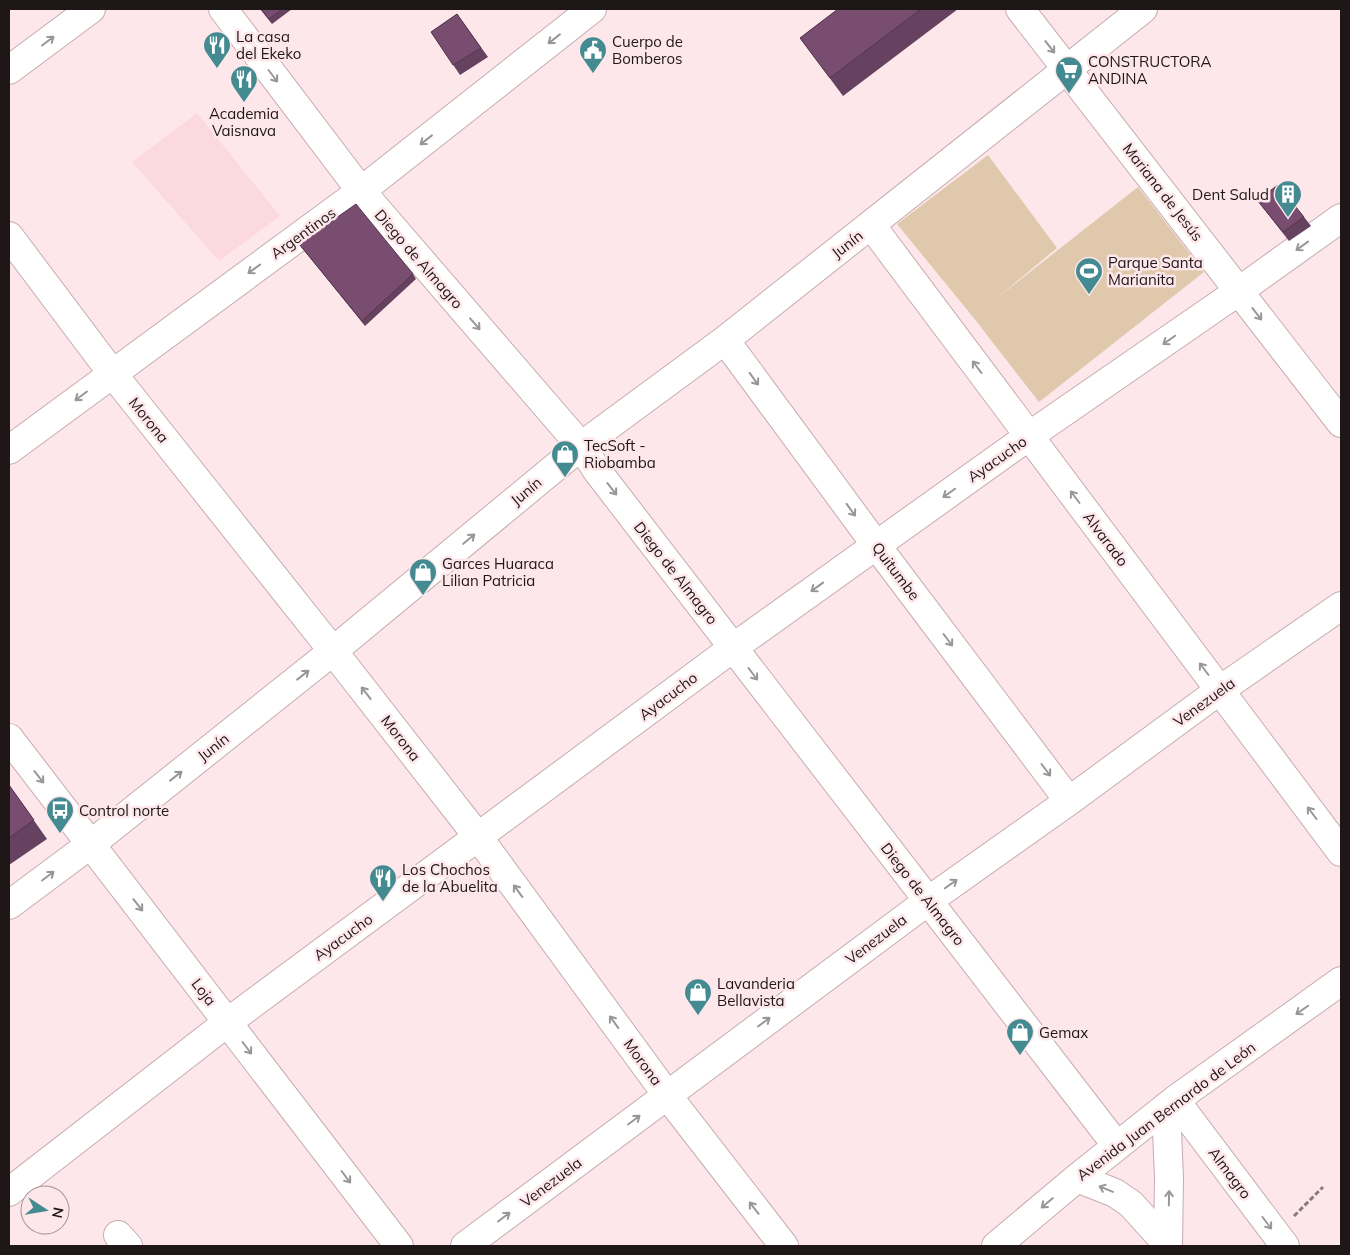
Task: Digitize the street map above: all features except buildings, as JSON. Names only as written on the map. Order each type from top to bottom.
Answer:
[{"type":"street","points":[[9,70],[91,9]]},
{"type":"street","name":"Diego de Almagro","points":[[222,9],[361,191],[581,446],[598,472],[1118,1146]]},
{"type":"street","name":"Argentinos","points":[[9,450],[361,191],[592,9]]},
{"type":"street","name":"Mariana de Jesús","points":[[1020,9],[1341,424]]},
{"type":"street","name":"Junín","points":[[9,906],[91,844],[333,651],[581,446],[725,340],[1143,9]]},
{"type":"street","name":"Ayacucho","points":[[9,1192],[228,1022],[734,648],[1029,436],[1239,292],[1341,218]]},
{"type":"street","name":"Alvarado","points":[[871,225],[1341,852]]},
{"type":"street","name":"Morona","points":[[9,236],[112,373],[479,838],[667,1095],[784,1246]]},
{"type":"street","name":"Quitumbe","points":[[725,340],[876,545],[1069,801]]},
{"type":"street","name":"Venezuela","points":[[465,1246],[928,900],[1069,801],[1220,690],[1341,606]]},
{"type":"street","name":"Loja","points":[[9,738],[399,1246]]},
{"type":"street","name":"Avenida Juan Bernardo de León","points":[[996,1246],[1077,1178],[1171,1104],[1341,981]]},
{"type":"street","points":[[1168,1246],[1171,1104]]},
{"type":"street","name":"Almagro","points":[[1171,1104],[1281,1240]]},
{"type":"street","points":[[1077,1178],[1115,1193],[1131,1204],[1168,1246]]},
{"type":"path","points":[[1281,1240],[1323,1187]]},
{"type":"shaded area","points":[[197,113],[280,216],[219,261],[132,162]]},
{"type":"shaded area","name":"Parque Santa Marianita","points":[[988,155],[1057,248],[992,302],[1138,187],[1204,272],[1039,402],[897,224]]},
{"type":"place","name":"La casa del Ekeko","points":[[217,69]]},
{"type":"place","name":"Cuerpo de Bomberos","points":[[593,74]]},
{"type":"place","name":"CONSTRUCTORA ANDINA","points":[[1069,94]]},
{"type":"place","name":"Academia Vaisnava","points":[[244,103]]},
{"type":"place","name":"Dent Salud","points":[[1288,218]]},
{"type":"place","name":"Parque Santa Marianita","points":[[1089,295]]},
{"type":"place","name":"TecSoft - Riobamba","points":[[565,478]]},
{"type":"place","name":"Garces Huaraca Lilian Patricia","points":[[423,596]]},
{"type":"place","name":"Control norte","points":[[60,834]]},
{"type":"place","name":"Los Chochos de la Abuelita","points":[[383,902]]},
{"type":"place","name":"Lavanderia Bellavista","points":[[698,1016]]},
{"type":"place","name":"Gemax","points":[[1020,1056]]}]
